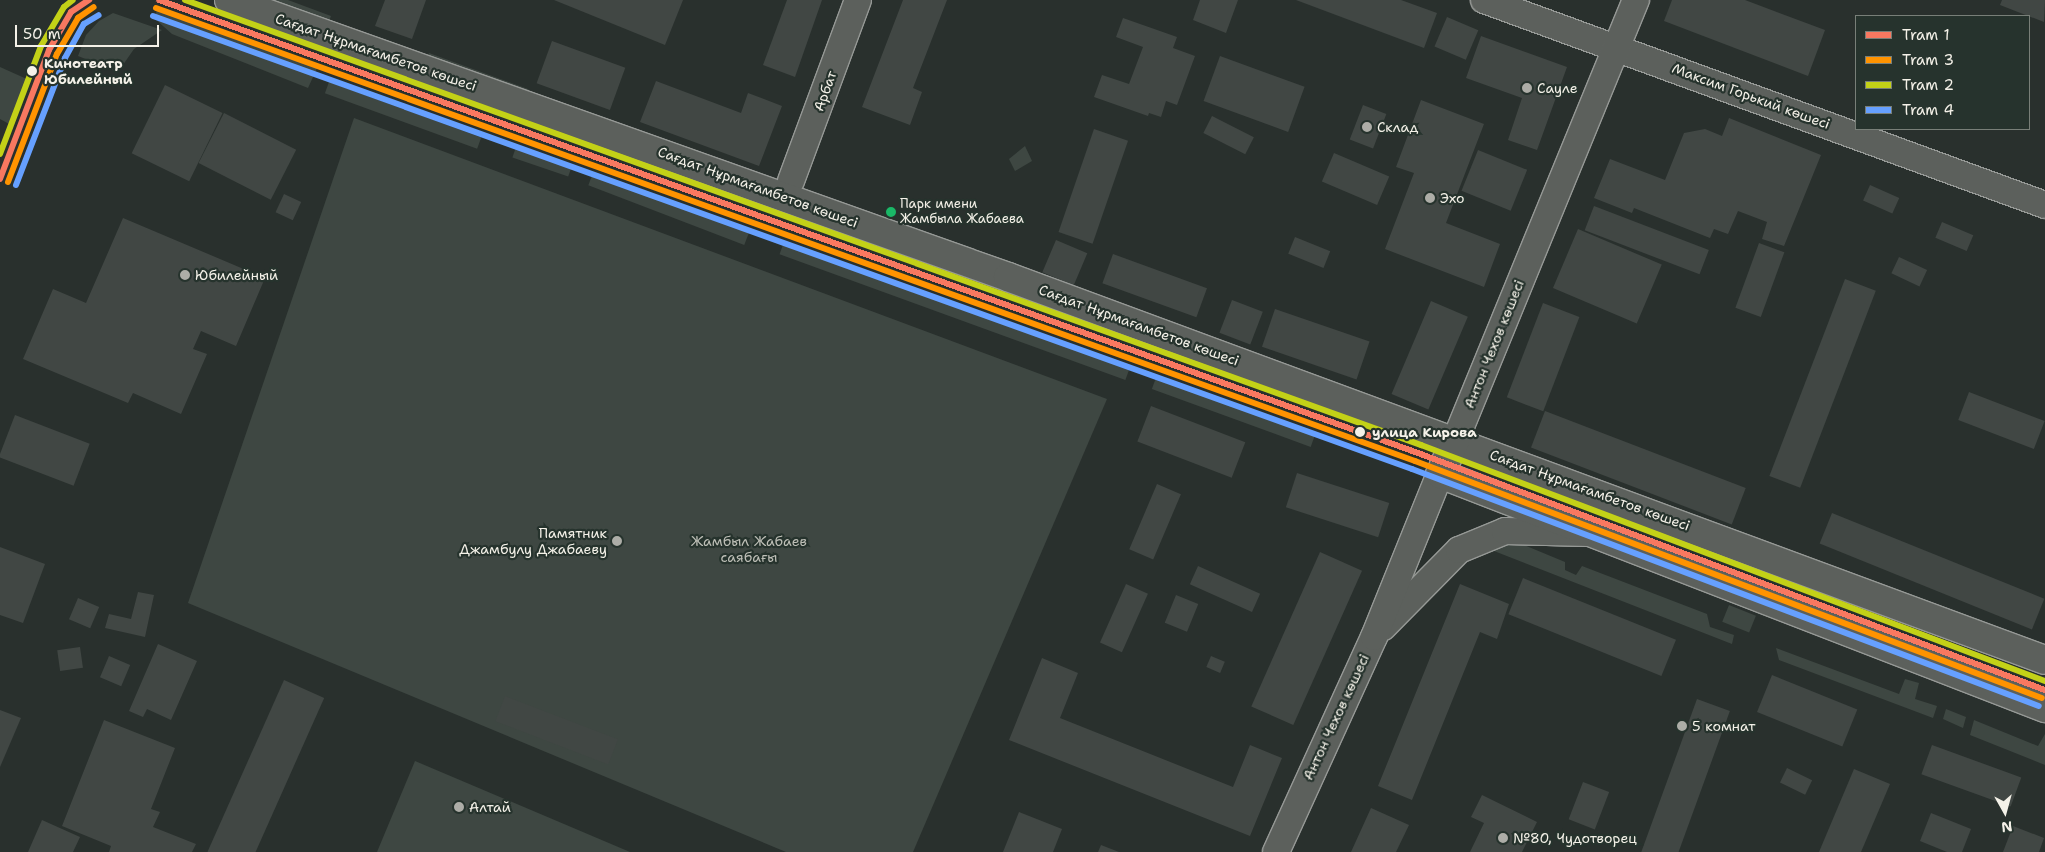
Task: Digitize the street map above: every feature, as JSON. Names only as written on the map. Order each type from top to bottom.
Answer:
[{"type":"main road","name":"Сағдат Нұрмағамбетов көшесі","points":[[229,0],[999,273],[2045,660]]},
{"type":"main road","name":"Антон Чехов көшесі","points":[[1440,474],[1455,441]]},
{"type":"main road","points":[[1440,474],[2045,708]]},
{"type":"street","name":"Арбат","points":[[791,181],[858,0]]},
{"type":"street","name":"Максим Горький көшесі","points":[[1484,0],[2045,205]]},
{"type":"street","name":"Антон Чехов көшесі","points":[[1455,441],[1636,0]]},
{"type":"street","name":"Антон Чехов көшесі","points":[[1276,852],[1374,637],[1440,474]]},
{"type":"street","points":[[1374,637],[1459,550],[1505,531],[1592,533]]},
{"type":"green space","points":[[245,0],[288,0],[331,16],[326,29]]},
{"type":"green space","points":[[158,8],[318,66],[308,88],[172,34],[154,18]]},
{"type":"green space","points":[[113,13],[162,30],[134,49],[118,72],[78,56],[86,35],[99,21]]},
{"type":"green space","points":[[429,53],[529,89],[524,101],[425,65]]},
{"type":"green space","points":[[0,67],[29,80],[11,125],[0,119]]},
{"type":"green space","points":[[329,82],[481,137],[477,149],[325,93]]},
{"type":"green space","name":"Жамбыл Жабаев саябағы","points":[[354,118],[1107,399],[913,852],[786,852],[188,603]]},
{"type":"green space","points":[[1025,146],[1032,161],[1015,171],[1009,159]]},
{"type":"green space","points":[[516,147],[572,166],[568,177],[512,157]]},
{"type":"green space","points":[[593,173],[749,233],[744,245],[588,185]]},
{"type":"green space","points":[[784,242],[1130,368],[1125,380],[780,254]]},
{"type":"green space","points":[[1157,375],[1316,433],[1311,447],[1152,389]]},
{"type":"green space","points":[[1500,535],[1565,562],[1565,570],[1576,575],[1582,566],[1707,614],[1710,627],[1734,635],[1732,644],[1494,551]]},
{"type":"green space","points":[[1729,605],[1756,616],[1749,633],[1722,622]]},
{"type":"green space","points":[[1776,648],[1899,694],[1905,679],[1919,683],[1915,699],[1937,706],[1933,718],[1779,660]]},
{"type":"green space","points":[[1946,709],[1966,717],[1963,728],[1943,719]]},
{"type":"green space","points":[[1974,720],[2038,746],[2045,734],[2045,765],[1970,735]]},
{"type":"green space","name":"Алтай","points":[[415,761],[630,852],[377,852]]},
{"type":"building","points":[[385,0],[426,0],[412,39],[375,26]]},
{"type":"building","points":[[554,0],[683,0],[665,45]]},
{"type":"building","points":[[787,0],[822,0],[795,77],[763,65]]},
{"type":"building","points":[[903,0],[947,0],[913,88],[922,92],[910,125],[862,107]]},
{"type":"building","points":[[1200,0],[1238,0],[1226,33],[1193,20]]},
{"type":"building","points":[[1296,0],[1401,0],[1437,13],[1424,48]]},
{"type":"building","points":[[1672,0],[1745,0],[1825,30],[1808,76],[1664,21]]},
{"type":"building","points":[[2002,0],[2045,0],[2044,22],[2030,15],[2000,5]]},
{"type":"building","points":[[1447,17],[1478,30],[1466,60],[1434,46]]},
{"type":"building","points":[[1123,18],[1177,37],[1173,48],[1195,56],[1177,105],[1166,101],[1161,117],[1149,113],[1148,116],[1094,97],[1102,75],[1129,84],[1143,47],[1116,37]]},
{"type":"building","name":"Сауле","points":[[1481,36],[1567,67],[1537,150],[1508,140],[1522,98],[1466,78]]},
{"type":"building","points":[[552,41],[625,68],[610,110],[537,83]]},
{"type":"building","points":[[1220,56],[1305,87],[1288,132],[1204,101]]},
{"type":"building","points":[[656,81],[741,113],[748,93],[782,106],[759,166],[640,122]]},
{"type":"building","points":[[165,85],[223,113],[189,181],[132,153]]},
{"type":"building","name":"Эхо","points":[[1421,100],[1484,124],[1446,223],[1500,244],[1484,287],[1385,249],[1414,173],[1396,167]]},
{"type":"building","name":"Склад","points":[[1363,105],[1386,114],[1373,149],[1350,140]]},
{"type":"building","points":[[224,113],[296,150],[271,200],[199,163]]},
{"type":"building","points":[[1212,116],[1254,137],[1245,154],[1203,133]]},
{"type":"building","points":[[1729,118],[1821,155],[1784,246],[1762,239],[1767,222],[1738,211],[1728,234],[1714,229],[1710,238],[1634,208],[1632,213],[1594,198],[1610,159],[1665,180],[1684,133],[1705,129],[1722,136]]},
{"type":"building","points":[[1094,129],[1128,141],[1093,244],[1059,232]]},
{"type":"building","points":[[1478,150],[1527,170],[1511,211],[1462,191]]},
{"type":"building","points":[[1334,153],[1389,176],[1377,205],[1322,182]]},
{"type":"building","points":[[1870,185],[1899,198],[1892,214],[1863,201]]},
{"type":"building","points":[[284,194],[301,202],[293,220],[276,212]]},
{"type":"building","points":[[1594,206],[1709,250],[1700,274],[1585,230]]},
{"type":"building","points":[[123,218],[265,278],[236,346],[201,331],[193,349],[207,354],[181,414],[133,393],[128,403],[23,359],[53,289],[86,303]]},
{"type":"building","points":[[1942,222],[1973,235],[1967,251],[1935,238]]},
{"type":"building","points":[[1578,229],[1662,265],[1637,323],[1553,288]]},
{"type":"building","points":[[1295,237],[1330,251],[1323,268],[1288,254]]},
{"type":"building","points":[[1056,240],[1087,253],[1074,286],[1042,272]]},
{"type":"building","points":[[1759,243],[1784,252],[1761,317],[1735,308]]},
{"type":"building","points":[[1113,254],[1207,288],[1196,317],[1102,283]]},
{"type":"building","points":[[1899,257],[1927,270],[1919,286],[1891,273]]},
{"type":"building","points":[[1845,279],[1876,291],[1800,488],[1769,476]]},
{"type":"building","points":[[1232,300],[1263,312],[1250,345],[1219,333]]},
{"type":"building","points":[[1431,301],[1468,317],[1428,410],[1392,394]]},
{"type":"building","points":[[1543,303],[1579,317],[1543,411],[1507,397]]},
{"type":"building","points":[[1275,309],[1370,342],[1357,379],[1262,347]]},
{"type":"building","points":[[1969,392],[2045,421],[2034,449],[1958,420]]},
{"type":"building","points":[[1151,406],[1245,442],[1232,478],[1137,441]]},
{"type":"building","points":[[1545,411],[1746,488],[1732,524],[1531,447]]},
{"type":"building","points":[[15,415],[90,444],[74,486],[0,457]]},
{"type":"building","points":[[1297,473],[1389,503],[1378,537],[1286,507]]},
{"type":"building","points":[[1157,484],[1181,494],[1153,560],[1129,549]]},
{"type":"building","points":[[1832,513],[2044,599],[2032,629],[1820,544]]},
{"type":"building","points":[[0,547],[45,564],[23,623],[0,615]]},
{"type":"building","points":[[1320,552],[1362,571],[1293,725],[1251,706]]},
{"type":"building","points":[[1198,566],[1260,594],[1252,612],[1190,584]]},
{"type":"building","points":[[1523,578],[1676,640],[1661,676],[1508,614]]},
{"type":"building","points":[[1126,584],[1148,594],[1122,652],[1100,642]]},
{"type":"building","points":[[1460,584],[1509,604],[1497,639],[1480,632],[1412,800],[1378,786]]},
{"type":"building","points":[[138,592],[154,595],[145,637],[105,628],[109,614],[131,619]]},
{"type":"building","points":[[1176,595],[1198,604],[1187,632],[1165,623]]},
{"type":"building","points":[[78,598],[99,607],[90,628],[69,619]]},
{"type":"building","points":[[158,644],[197,661],[171,720],[147,709],[143,717],[129,711]]},
{"type":"building","points":[[80,647],[83,668],[60,671],[57,650]]},
{"type":"building","points":[[109,656],[130,665],[121,686],[100,677]]},
{"type":"building","points":[[1211,656],[1225,662],[1220,673],[1206,667]]},
{"type":"building","points":[[1042,658],[1078,673],[1060,718],[1233,787],[1250,745],[1282,758],[1250,836],[1009,740]]},
{"type":"building","points":[[1772,675],[1857,709],[1842,747],[1757,712]]},
{"type":"building","points":[[284,680],[324,698],[256,852],[208,852]]},
{"type":"building","points":[[505,696],[618,739],[608,765],[495,721]]},
{"type":"building","points":[[1697,699],[1730,711],[1679,852],[1641,852]]},
{"type":"building","points":[[0,710],[21,718],[0,767]]},
{"type":"building","points":[[104,720],[175,748],[151,809],[160,812],[153,827],[196,844],[192,852],[109,852],[111,846],[62,826]]},
{"type":"building","points":[[1932,745],[2021,777],[2011,807],[1921,774]]},
{"type":"building","points":[[1787,768],[1812,780],[1805,795],[1780,782]]},
{"type":"building","points":[[1854,769],[1890,784],[1861,852],[1819,852]]},
{"type":"building","points":[[1583,782],[1609,792],[1595,829],[1569,819]]},
{"type":"building","name":"№80, Чудотворец","points":[[1482,795],[1537,822],[1522,852],[1470,852],[1484,823],[1471,817]]},
{"type":"building","points":[[1371,808],[1409,825],[1396,852],[1351,852]]},
{"type":"building","points":[[1019,812],[1062,829],[1053,852],[1003,852]]},
{"type":"building","points":[[1931,813],[1971,829],[1962,852],[1947,852],[1920,841]]},
{"type":"building","points":[[42,820],[80,837],[73,852],[28,852]]},
{"type":"building","points":[[2013,826],[2044,838],[2039,852],[2003,852]]},
{"type":"building","points":[[1101,845],[1119,852],[1098,852]]},
{"type":"tram line","name":"2","points":[[0,154],[41,46],[64,7],[73,0]]},
{"type":"tram line","name":"1","points":[[0,179],[49,50],[71,12],[89,0]]},
{"type":"tram line","name":"1","points":[[159,0],[1418,453],[2045,690]]},
{"type":"tram line","name":"2","points":[[185,0],[1421,445],[2045,681]]},
{"type":"tram line","name":"3","points":[[8,182],[57,54],[78,18],[94,7]]},
{"type":"tram line","name":"3","points":[[156,8],[1415,461],[2042,698]]},
{"type":"tram line","name":"4","points":[[16,185],[65,58],[84,24],[99,15]]},
{"type":"tram line","name":"4","points":[[153,16],[1412,469],[2039,706]]},
{"type":"place","name":"Кинотеатр Юбилейный","points":[[32,71]]},
{"type":"place","name":"Сауле","points":[[1527,88]]},
{"type":"place","name":"Склад","points":[[1367,127]]},
{"type":"place","name":"Эхо","points":[[1430,198]]},
{"type":"place","name":"Парк имени Жамбыла Жабаева","points":[[891,212]]},
{"type":"place","name":"Юбилейный","points":[[185,275]]},
{"type":"place","name":"улица Кирова","points":[[1360,432]]},
{"type":"place","name":"Памятник Джамбулу Джабаеву","points":[[617,541]]},
{"type":"place","name":"5 комнат","points":[[1682,726]]},
{"type":"place","name":"Алтай","points":[[459,807]]},
{"type":"place","name":"№80, Чудотворец","points":[[1503,838]]}]
